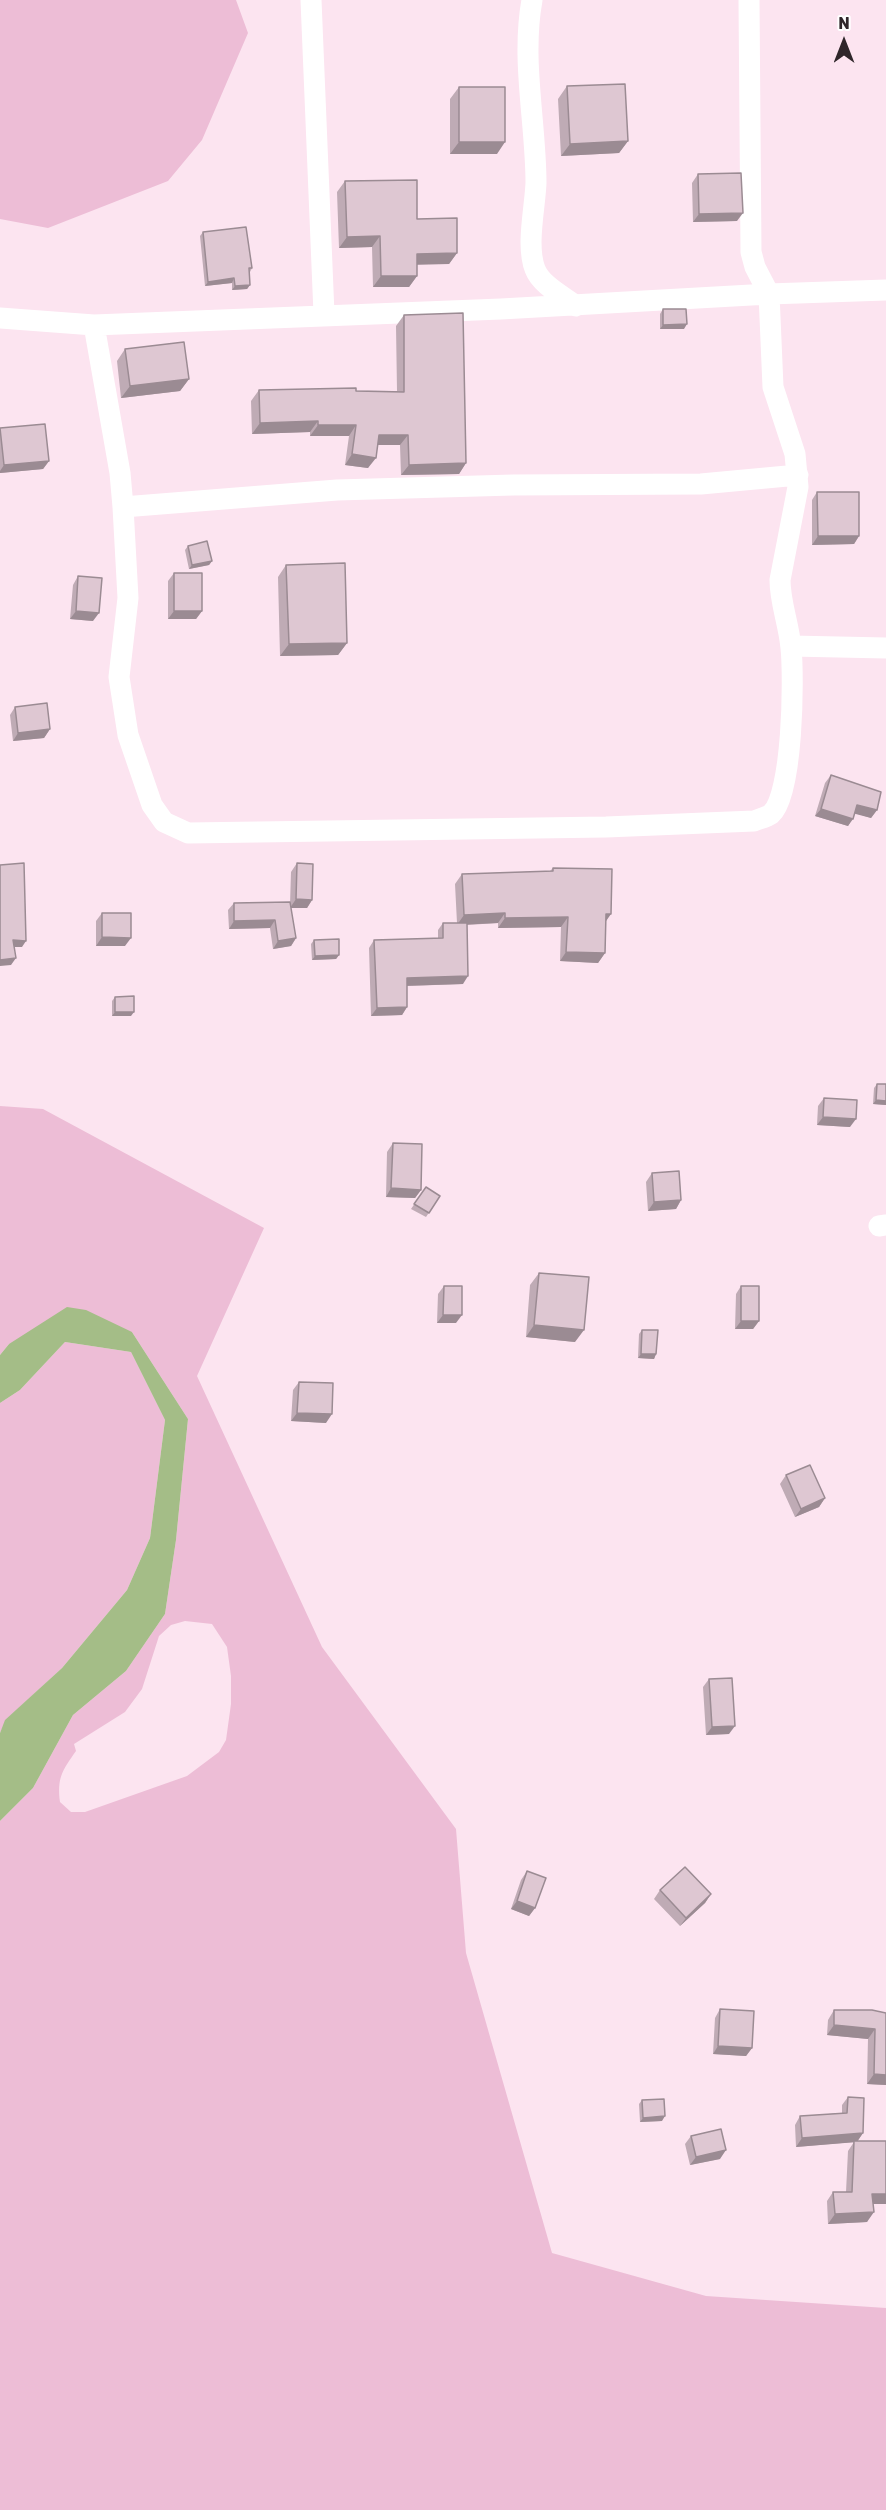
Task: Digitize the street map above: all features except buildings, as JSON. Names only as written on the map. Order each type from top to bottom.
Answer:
[{"type":"street","points":[[311,0],[324,314]]},
{"type":"street","points":[[532,0],[529,36],[536,183],[533,233],[534,268],[540,279],[576,306]]},
{"type":"street","points":[[94,325],[120,473],[123,507],[128,598],[119,677],[128,735],[152,805],[164,822],[188,833],[606,827],[754,821],[770,814],[780,800],[792,710],[791,646],[780,594],[780,580],[798,487],[798,476],[795,454],[773,387],[769,294],[755,267],[751,252],[749,0]]},
{"type":"street","points":[[0,318],[94,325],[324,314],[576,306],[769,294],[886,290]]},
{"type":"street","points":[[123,507],[337,490],[513,485],[701,484],[798,476]]},
{"type":"street","points":[[791,646],[886,648]]},
{"type":"shaded area","points":[[0,0],[236,0],[248,33],[202,140],[168,181],[48,228],[0,219]]},
{"type":"shaded area","points":[[0,1106],[43,1109],[264,1228],[197,1376],[322,1647],[456,1829],[466,1953],[552,2253],[706,2296],[886,2308],[886,2510],[0,2510],[0,1821],[33,1788],[73,1715],[126,1671],[165,1614],[176,1540],[188,1419],[132,1332],[9,1344],[0,1355]],"holes":[[[185,1621],[212,1624],[227,1647],[231,1676],[231,1704],[226,1740],[219,1752],[187,1776],[85,1812],[71,1812],[60,1802],[59,1787],[64,1770],[76,1751],[74,1744],[125,1712],[142,1689],[159,1636],[171,1625]]]},
{"type":"shaded area","points":[[67,1307],[86,1310],[132,1332],[188,1419],[176,1540],[165,1614],[126,1671],[73,1715],[33,1788],[0,1821],[0,1733],[5,1720],[62,1668],[127,1590],[150,1538],[165,1420],[131,1352],[65,1342],[20,1390],[0,1403],[0,1355],[9,1344]]},
{"type":"shaded area","points":[[65,1342],[131,1352],[165,1420],[150,1538],[127,1590],[62,1668],[6,1720],[0,1733],[0,1403],[20,1390]]}]
